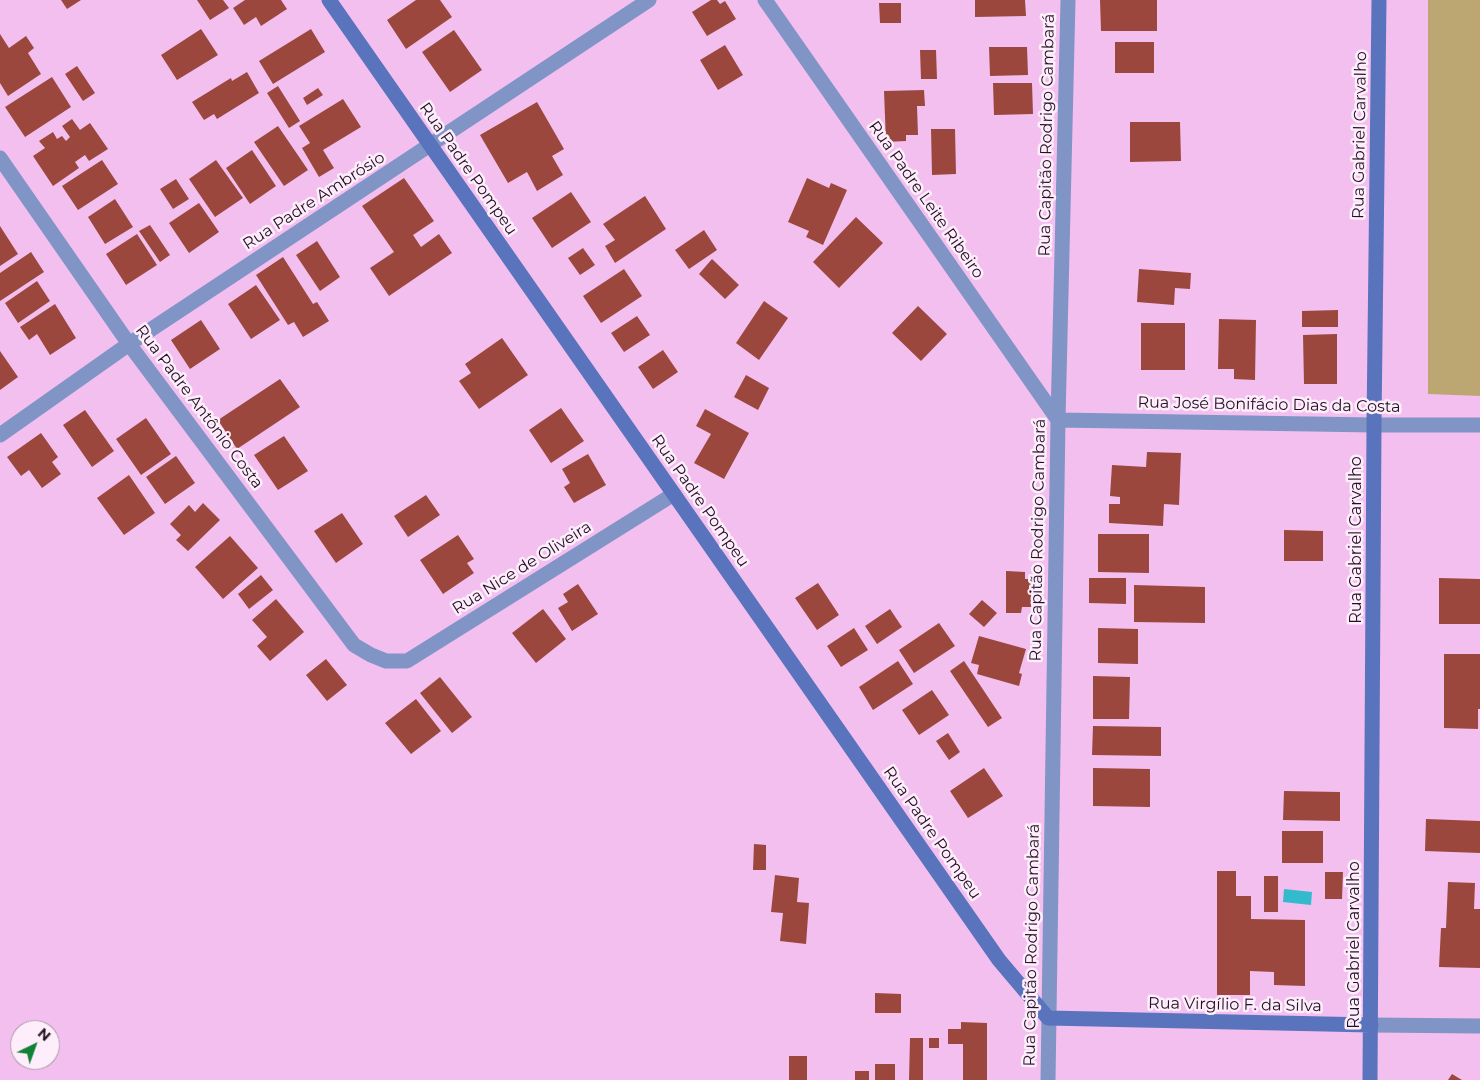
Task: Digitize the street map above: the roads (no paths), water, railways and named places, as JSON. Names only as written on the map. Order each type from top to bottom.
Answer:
[{"type":"street","name":"Rua Padre Pompeu","points":[[329,0],[999,960],[1048,1018]]},
{"type":"street","name":"Rua Padre Ambrósio","points":[[0,435],[129,344],[649,0]]},
{"type":"street","name":"Rua Padre Leite Ribeiro","points":[[765,0],[1058,420]]},
{"type":"street","name":"Rua Capitão Rodrigo Cambará","points":[[1048,1080],[1058,420],[1068,0]]},
{"type":"street","name":"Rua Gabriel Carvalho","points":[[1370,1080],[1372,1026],[1374,425],[1379,0]]},
{"type":"street","name":"Rua Padre Antônio Costa","points":[[0,158],[129,344],[354,645],[386,661]]},
{"type":"street","name":"Rua José Bonifácio Dias da Costa","points":[[1058,420],[1480,425]]},
{"type":"street","name":"Rua Nice de Oliveira","points":[[386,661],[407,660],[674,494]]},
{"type":"street","name":"Rua Virgílio F. da Silva","points":[[1048,1018],[1372,1026],[1480,1026]]}]
